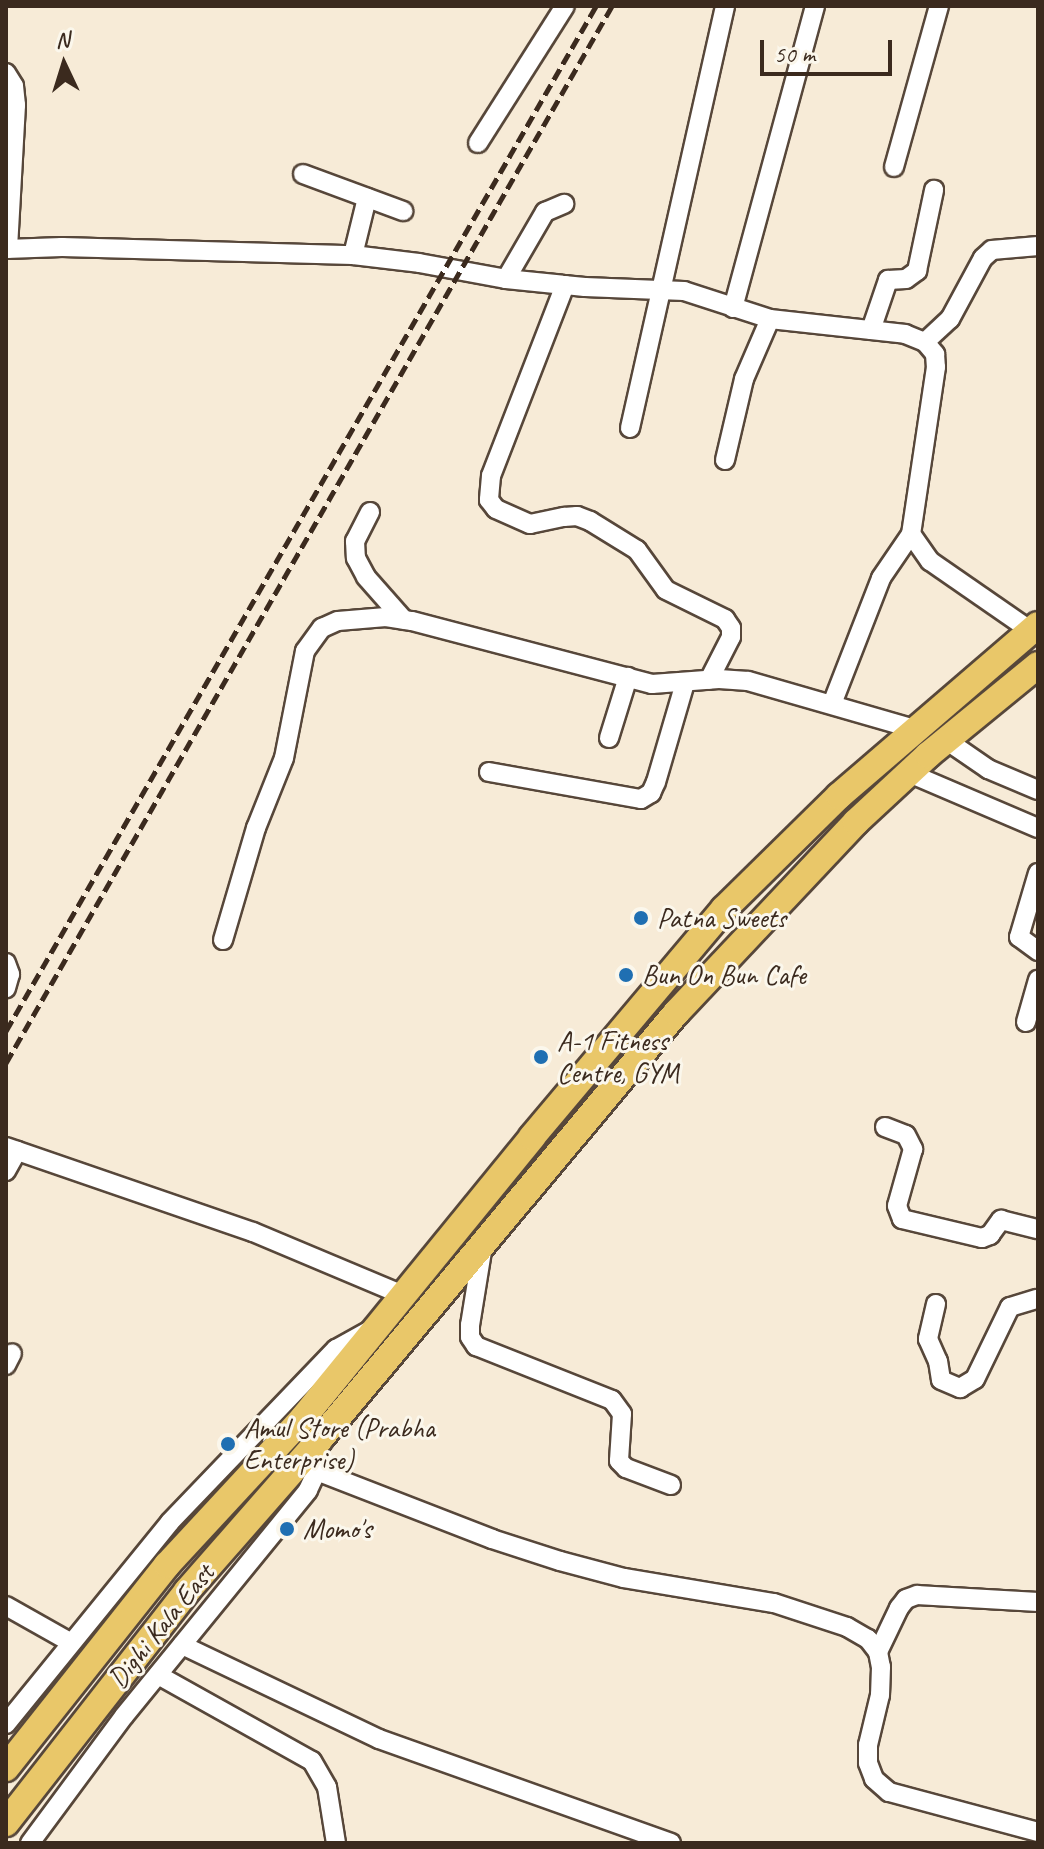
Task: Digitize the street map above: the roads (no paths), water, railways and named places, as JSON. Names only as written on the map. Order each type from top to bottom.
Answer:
[{"type":"highway","points":[[6,1768],[167,1565],[304,1417],[724,909],[839,796],[1034,628]]},
{"type":"highway","points":[[6,1823],[187,1591],[319,1440],[676,1013],[787,893],[909,773],[1038,665]]},
{"type":"street","points":[[630,428],[725,6]]},
{"type":"street","points":[[733,308],[815,6]]},
{"type":"street","points":[[894,167],[939,6]]},
{"type":"street","points":[[478,143],[560,9]]},
{"type":"street","points":[[6,73],[14,86],[16,105],[7,249],[62,247],[353,255],[506,279],[701,295],[770,319],[905,334],[925,342],[935,354],[936,367],[911,534],[881,578],[832,704]]},
{"type":"street","points":[[303,174],[403,211]]},
{"type":"street","points":[[871,330],[888,280],[906,279],[917,271],[934,190]]},
{"type":"street","points":[[353,255],[367,198]]},
{"type":"street","points":[[506,279],[545,212],[564,204]]},
{"type":"street","points":[[925,342],[950,319],[983,258],[992,250],[1038,246]]},
{"type":"street","points":[[565,285],[491,476],[489,500],[496,509],[530,524],[577,516],[590,521],[637,550],[666,590],[725,619],[731,628],[731,637],[709,680]]},
{"type":"street","points":[[725,460],[744,379],[770,319]]},
{"type":"street","points":[[370,512],[355,541],[356,558],[366,577],[404,620]]},
{"type":"street","points":[[911,534],[930,561],[1034,628]]},
{"type":"street","points":[[223,940],[256,828],[288,744],[305,651],[322,628],[338,621],[386,617],[404,620],[652,684],[709,680],[769,685],[914,729]]},
{"type":"street","points":[[609,738],[628,677]]},
{"type":"street","points":[[489,772],[641,799],[651,793],[656,782],[685,683]]},
{"type":"street","points":[[946,740],[988,769],[1038,790]]},
{"type":"street","points":[[909,773],[1038,828]]},
{"type":"street","points":[[1038,873],[1019,937],[1038,951]]},
{"type":"street","points":[[6,963],[10,974],[6,988]]},
{"type":"street","points":[[1026,1022],[1038,980]]},
{"type":"street","points":[[885,1127],[906,1135],[913,1149],[897,1206],[902,1219],[982,1238],[990,1235],[1001,1220],[1038,1229]]},
{"type":"street","points":[[6,1171],[12,1149],[253,1232],[403,1295]]},
{"type":"street","points":[[483,1245],[470,1325],[470,1337],[476,1346],[612,1400],[622,1414],[619,1461],[626,1468],[671,1485]]},
{"type":"street","points":[[936,1304],[928,1339],[938,1361],[941,1380],[960,1388],[975,1379],[1010,1307],[1038,1299],[1038,1279]]},
{"type":"street","points":[[6,1724],[170,1522],[336,1349],[377,1327]]},
{"type":"street","name":"Dighi Kala East","points":[[30,1843],[158,1675],[308,1490],[317,1471],[319,1440]]},
{"type":"street","points":[[317,1471],[492,1539],[560,1561],[624,1578],[774,1603],[847,1627],[868,1639],[878,1652],[881,1667],[880,1695],[868,1745],[868,1763],[874,1779],[889,1792],[1038,1832]]},
{"type":"street","points":[[878,1652],[899,1608],[906,1599],[917,1595],[1038,1602]]},
{"type":"street","points":[[6,1606],[70,1642]]},
{"type":"street","points":[[182,1645],[379,1739],[671,1843]]},
{"type":"street","points":[[158,1675],[312,1761],[327,1787],[336,1843]]},
{"type":"railway","points":[[6,1031],[596,6]]},
{"type":"railway","points":[[6,1063],[612,6]]},
{"type":"place","name":"Patna Sweets","points":[[641,918]]},
{"type":"place","name":"Bun On Bun Cafe","points":[[626,975]]},
{"type":"place","name":"A-1 Fitness Centre, GYM","points":[[541,1057]]},
{"type":"place","name":"Amul Store (Prabha Enterprise)","points":[[228,1444]]},
{"type":"place","name":"Momo's","points":[[287,1529]]}]
